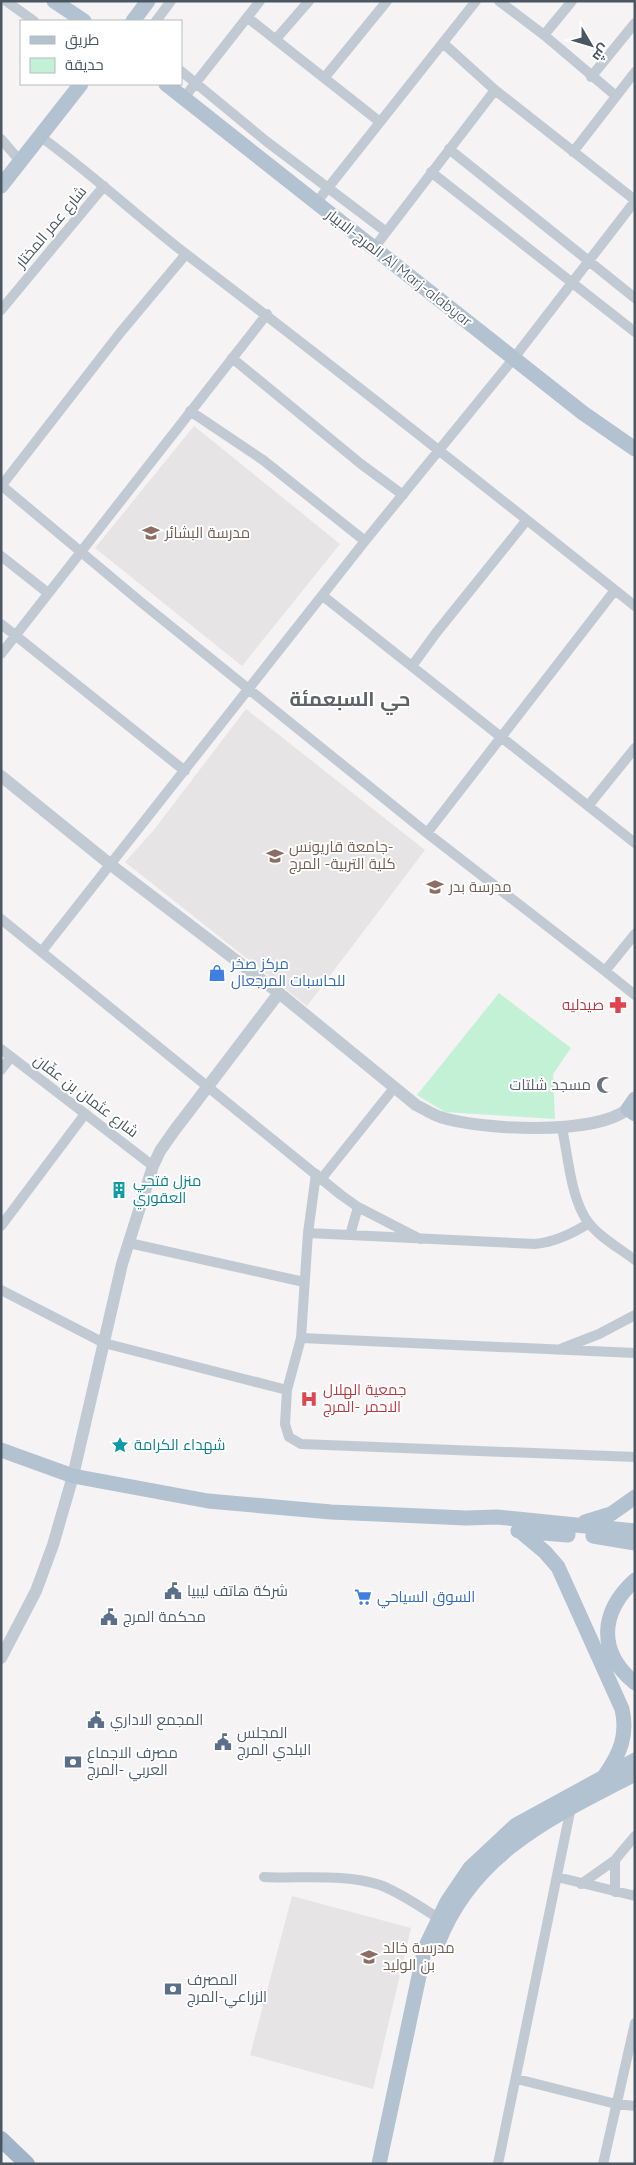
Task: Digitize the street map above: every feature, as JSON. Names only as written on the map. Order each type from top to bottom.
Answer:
[{"type":"highway","points":[[1,2139],[27,2164]]},
{"type":"main road","points":[[54,1],[82,20]]},
{"type":"main road","points":[[134,20],[148,1]]},
{"type":"main road","points":[[1,186],[41,137],[79,85]]},
{"type":"main road","name":"المرج-الابيار Al Marj-alabyar","points":[[167,85],[583,414],[635,450]]},
{"type":"main road","points":[[1,1450],[73,1476],[216,1502],[331,1512],[466,1518],[497,1517],[635,1531]]},
{"type":"main road","points":[[559,1524],[600,1519],[635,1498]]},
{"type":"main road","points":[[466,1518],[521,1532],[600,1537],[635,1543]]},
{"type":"main road","points":[[521,1532],[545,1552],[558,1567],[622,1709],[625,1729],[622,1746],[593,1796]]},
{"type":"main road","points":[[635,1580],[620,1594],[610,1613],[608,1634],[612,1655],[622,1672],[635,1683]]},
{"type":"main road","points":[[379,2164],[421,1965],[438,1918],[470,1868],[516,1825],[635,1760]]},
{"type":"main road","points":[[389,2164],[428,1970],[440,1936],[472,1886],[501,1853],[526,1833],[635,1774]]},
{"type":"street","points":[[6,1],[33,20]]},
{"type":"street","points":[[157,20],[170,1]]},
{"type":"street","points":[[184,99],[260,1]]},
{"type":"street","points":[[276,38],[309,1]]},
{"type":"street","points":[[325,77],[387,1]]},
{"type":"street","points":[[316,203],[476,1]]},
{"type":"street","points":[[499,1],[544,35],[591,77],[616,96]]},
{"type":"street","points":[[544,35],[572,1]]},
{"type":"street","points":[[248,18],[276,38],[380,122]]},
{"type":"street","points":[[591,77],[635,23]]},
{"type":"street","points":[[42,951],[365,541],[514,358],[635,201],[495,90],[443,43]]},
{"type":"street","points":[[182,72],[327,188],[386,231]]},
{"type":"street","points":[[573,152],[635,72]]},
{"type":"street","points":[[374,248],[495,90]]},
{"type":"street","points":[[41,137],[186,254],[267,314],[635,606]]},
{"type":"street","points":[[1,139],[20,161]]},
{"type":"street","points":[[449,149],[635,298]]},
{"type":"street","points":[[431,172],[635,332]]},
{"type":"street","name":"شارع عمر المختار","points":[[1,310],[104,186]]},
{"type":"street","points":[[186,254],[120,333],[2,485],[427,833],[635,995]]},
{"type":"street","points":[[1,654],[267,314]]},
{"type":"street","points":[[232,358],[361,464],[403,495]]},
{"type":"street","points":[[190,411],[263,460],[365,541]]},
{"type":"street","points":[[412,666],[526,520]]},
{"type":"street","points":[[1,556],[48,593]]},
{"type":"street","points":[[427,833],[615,590]]},
{"type":"street","points":[[323,596],[635,843]]},
{"type":"street","points":[[1,624],[185,771]]},
{"type":"street","points":[[588,806],[635,748]]},
{"type":"street","points":[[1,776],[111,865],[280,993],[416,1105],[439,1117],[480,1124],[562,1128],[610,1120],[633,1106]]},
{"type":"street","points":[[1,919],[207,1086],[221,1100],[358,1207],[420,1239]]},
{"type":"street","points":[[605,971],[635,934]]},
{"type":"street","points":[[1,1658],[19,1628],[46,1565],[73,1476],[129,1244],[153,1166],[160,1151],[207,1086],[280,993]]},
{"type":"street","name":"شارع عثمان بن عفّان","points":[[1,1049],[153,1166]]},
{"type":"street","points":[[1,1070],[11,1057]]},
{"type":"street","points":[[394,1088],[319,1176],[308,1233],[301,1338],[287,1390],[286,1433],[293,1440],[301,1444],[635,1456]]},
{"type":"street","points":[[1,1226],[85,1114]]},
{"type":"street","points":[[562,1128],[577,1196],[584,1215],[589,1222],[635,1260]]},
{"type":"street","points":[[350,1236],[358,1207]]},
{"type":"street","points":[[308,1233],[535,1244],[551,1242],[566,1236],[589,1222]]},
{"type":"street","points":[[129,1244],[304,1282]]},
{"type":"street","points":[[1,1290],[104,1343],[287,1390]]},
{"type":"street","points":[[559,1350],[599,1334],[635,1315]]},
{"type":"street","points":[[301,1338],[635,1353]]},
{"type":"street","points":[[498,2164],[517,2079],[571,1807]]},
{"type":"street","points":[[582,1884],[615,1860],[635,1836]]},
{"type":"street","points":[[615,1860],[615,1892]]},
{"type":"street","points":[[264,1877],[331,1878],[378,1884],[406,1897],[438,1918]]},
{"type":"street","points":[[557,1877],[635,1896]]},
{"type":"street","points":[[603,2164],[635,2023]]},
{"type":"street","points":[[517,2079],[616,2104],[635,2106]]},
{"type":"shaded area","points":[[194,426],[340,544],[242,666],[95,548]]},
{"type":"shaded area","name":"جامعة قاريونس- كلية التربية- المرج","points":[[246,709],[425,850],[307,1006],[125,862],[153,831]]},
{"type":"shaded area","points":[[292,1896],[411,1928],[373,2089],[250,2055]]},
{"type":"green space","points":[[499,993],[571,1048],[553,1074],[555,1119],[445,1112],[417,1095]]},
{"type":"place","name":"مدرسة البشائر","points":[[151,533]]},
{"type":"place","name":"جامعة قاريونس- كلية التربية- المرج","points":[[275,856]]},
{"type":"place","name":"مدرسة بدر","points":[[435,887]]},
{"type":"place","name":"مركز صخر للحاسبات المرجعال","points":[[217,973]]},
{"type":"place","name":"صيدليه","points":[[618,1005]]},
{"type":"place","name":"مسجد شلتات","points":[[605,1085]]},
{"type":"place","name":"منزل فتحي العقوري","points":[[119,1190]]},
{"type":"place","name":"جمعية الهلال الاحمر -المرج","points":[[309,1399]]},
{"type":"place","name":"شهداء الكرامة","points":[[120,1445]]},
{"type":"place","name":"شركة هاتف ليبيا","points":[[173,1591]]},
{"type":"place","name":"السوق السياحي","points":[[363,1597]]},
{"type":"place","name":"محكمة المرج","points":[[109,1617]]},
{"type":"place","name":"المجمع الاداري","points":[[96,1720]]},
{"type":"place","name":"المجلس البلدي المرج","points":[[223,1742]]},
{"type":"place","name":"مصرف الاجماع العربي -المرج","points":[[73,1762]]},
{"type":"place","name":"مدرسة خالد بن الوليد","points":[[369,1957]]},
{"type":"place","name":"المصرف الزراعي-المرج","points":[[173,1989]]},
{"type":"district","name":"حي السبعمئة","points":[[350,699]]}]
